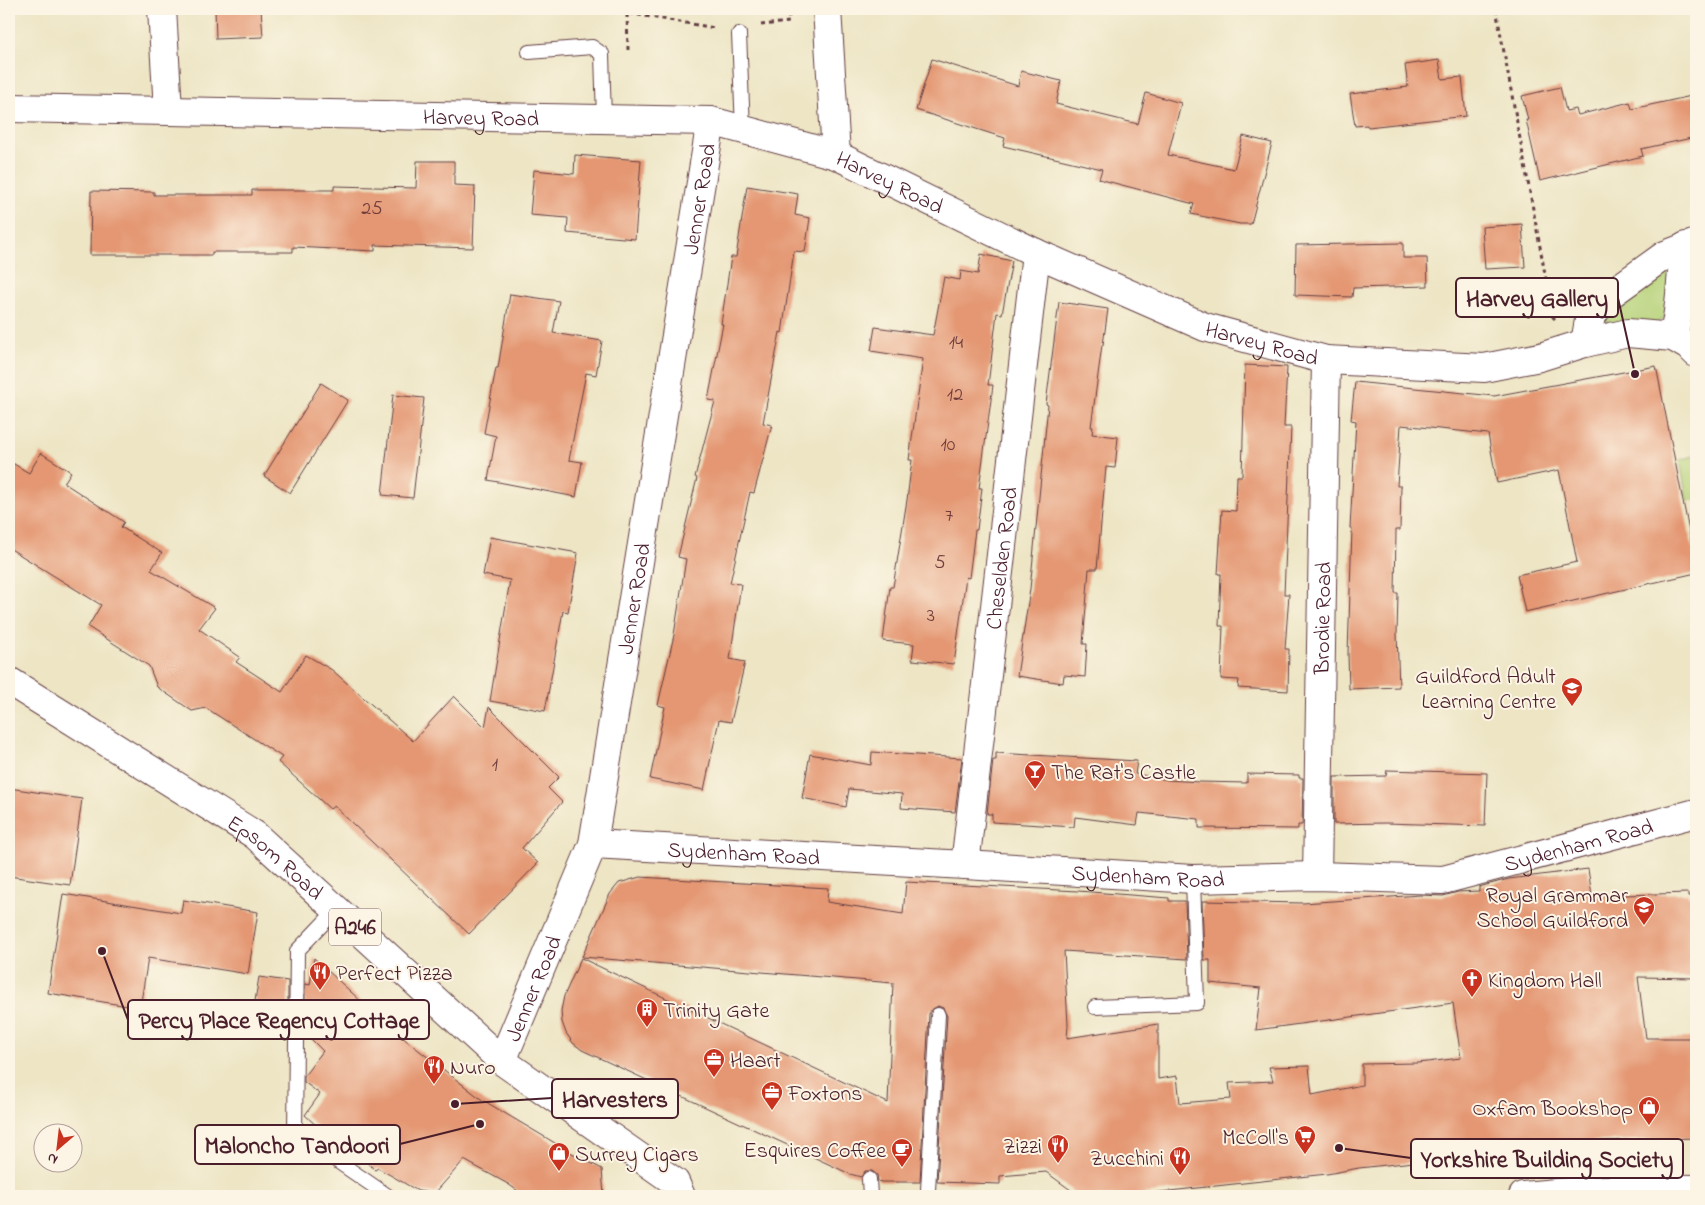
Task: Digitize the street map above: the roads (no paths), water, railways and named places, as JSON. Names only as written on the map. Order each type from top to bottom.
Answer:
[{"type":"street","points":[[162,9],[168,110]]},
{"type":"street","points":[[826,9],[836,155]]},
{"type":"street","name":"Harvey Road","points":[[9,108],[711,121],[836,155],[1036,253],[1205,326],[1326,360],[1484,368],[1540,357],[1585,343],[1628,333],[1672,337]]},
{"type":"street","name":"Jenner Road","points":[[502,1061],[593,844],[711,121]]},
{"type":"street","points":[[1691,244],[1682,263],[1681,298],[1672,337],[1690,347],[1696,353]]},
{"type":"street","points":[[1585,343],[1589,320],[1604,299],[1665,255],[1691,244]]},
{"type":"street","name":"Cheselden Road","points":[[965,865],[1036,253]]},
{"type":"street","name":"Brodie Road","points":[[1317,876],[1326,360]]},
{"type":"street","name":"Epsom Road","points":[[9,681],[256,835],[502,1061],[674,1182],[681,1196]]},
{"type":"street","name":"Sydenham Road","points":[[593,844],[1193,880],[1317,876],[1443,880],[1696,813]]},
{"type":"street","points":[[1523,1196],[1646,1188],[1696,1189]]},
{"type":"lane","points":[[739,34],[743,129]]},
{"type":"lane","points":[[529,52],[592,47],[602,54],[604,119]]},
{"type":"lane","points":[[1095,1007],[1197,1003],[1193,880]]},
{"type":"lane","points":[[336,910],[297,951],[295,1132],[388,1196]]},
{"type":"lane","points":[[929,1196],[928,1180],[938,1015]]},
{"type":"lane","points":[[869,1179],[870,1196]]},
{"type":"place","name":"Harvey Gallery","points":[[1635,374]]},
{"type":"place","name":"Guildford Adult Learning Centre","points":[[1572,707]]},
{"type":"place","name":"The Rat's Castle","points":[[1035,790]]},
{"type":"place","name":"Royal Grammar School Guildford","points":[[1644,926]]},
{"type":"place","name":"Percy Place Regency Cottage","points":[[102,951]]},
{"type":"place","name":"Perfect Pizza","points":[[320,991]]},
{"type":"place","name":"Kingdom Hall","points":[[1472,998]]},
{"type":"place","name":"Trinity Gate","points":[[647,1028]]},
{"type":"place","name":"Haart","points":[[714,1078]]},
{"type":"place","name":"Nuro","points":[[434,1085]]},
{"type":"place","name":"Harvesters","points":[[455,1104]]},
{"type":"place","name":"Foxtons","points":[[772,1111]]},
{"type":"place","name":"Maloncho Tandoori","points":[[480,1124]]},
{"type":"place","name":"Oxfam Bookshop","points":[[1649,1126]]},
{"type":"place","name":"Yorkshire Building Society","points":[[1339,1148]]},
{"type":"place","name":"McColl's","points":[[1305,1155]]},
{"type":"place","name":"Zizzi","points":[[1058,1164]]},
{"type":"place","name":"Esquires Coffee","points":[[902,1168]]},
{"type":"place","name":"Surrey Cigars","points":[[559,1172]]},
{"type":"place","name":"Zucchini","points":[[1180,1176]]}]
